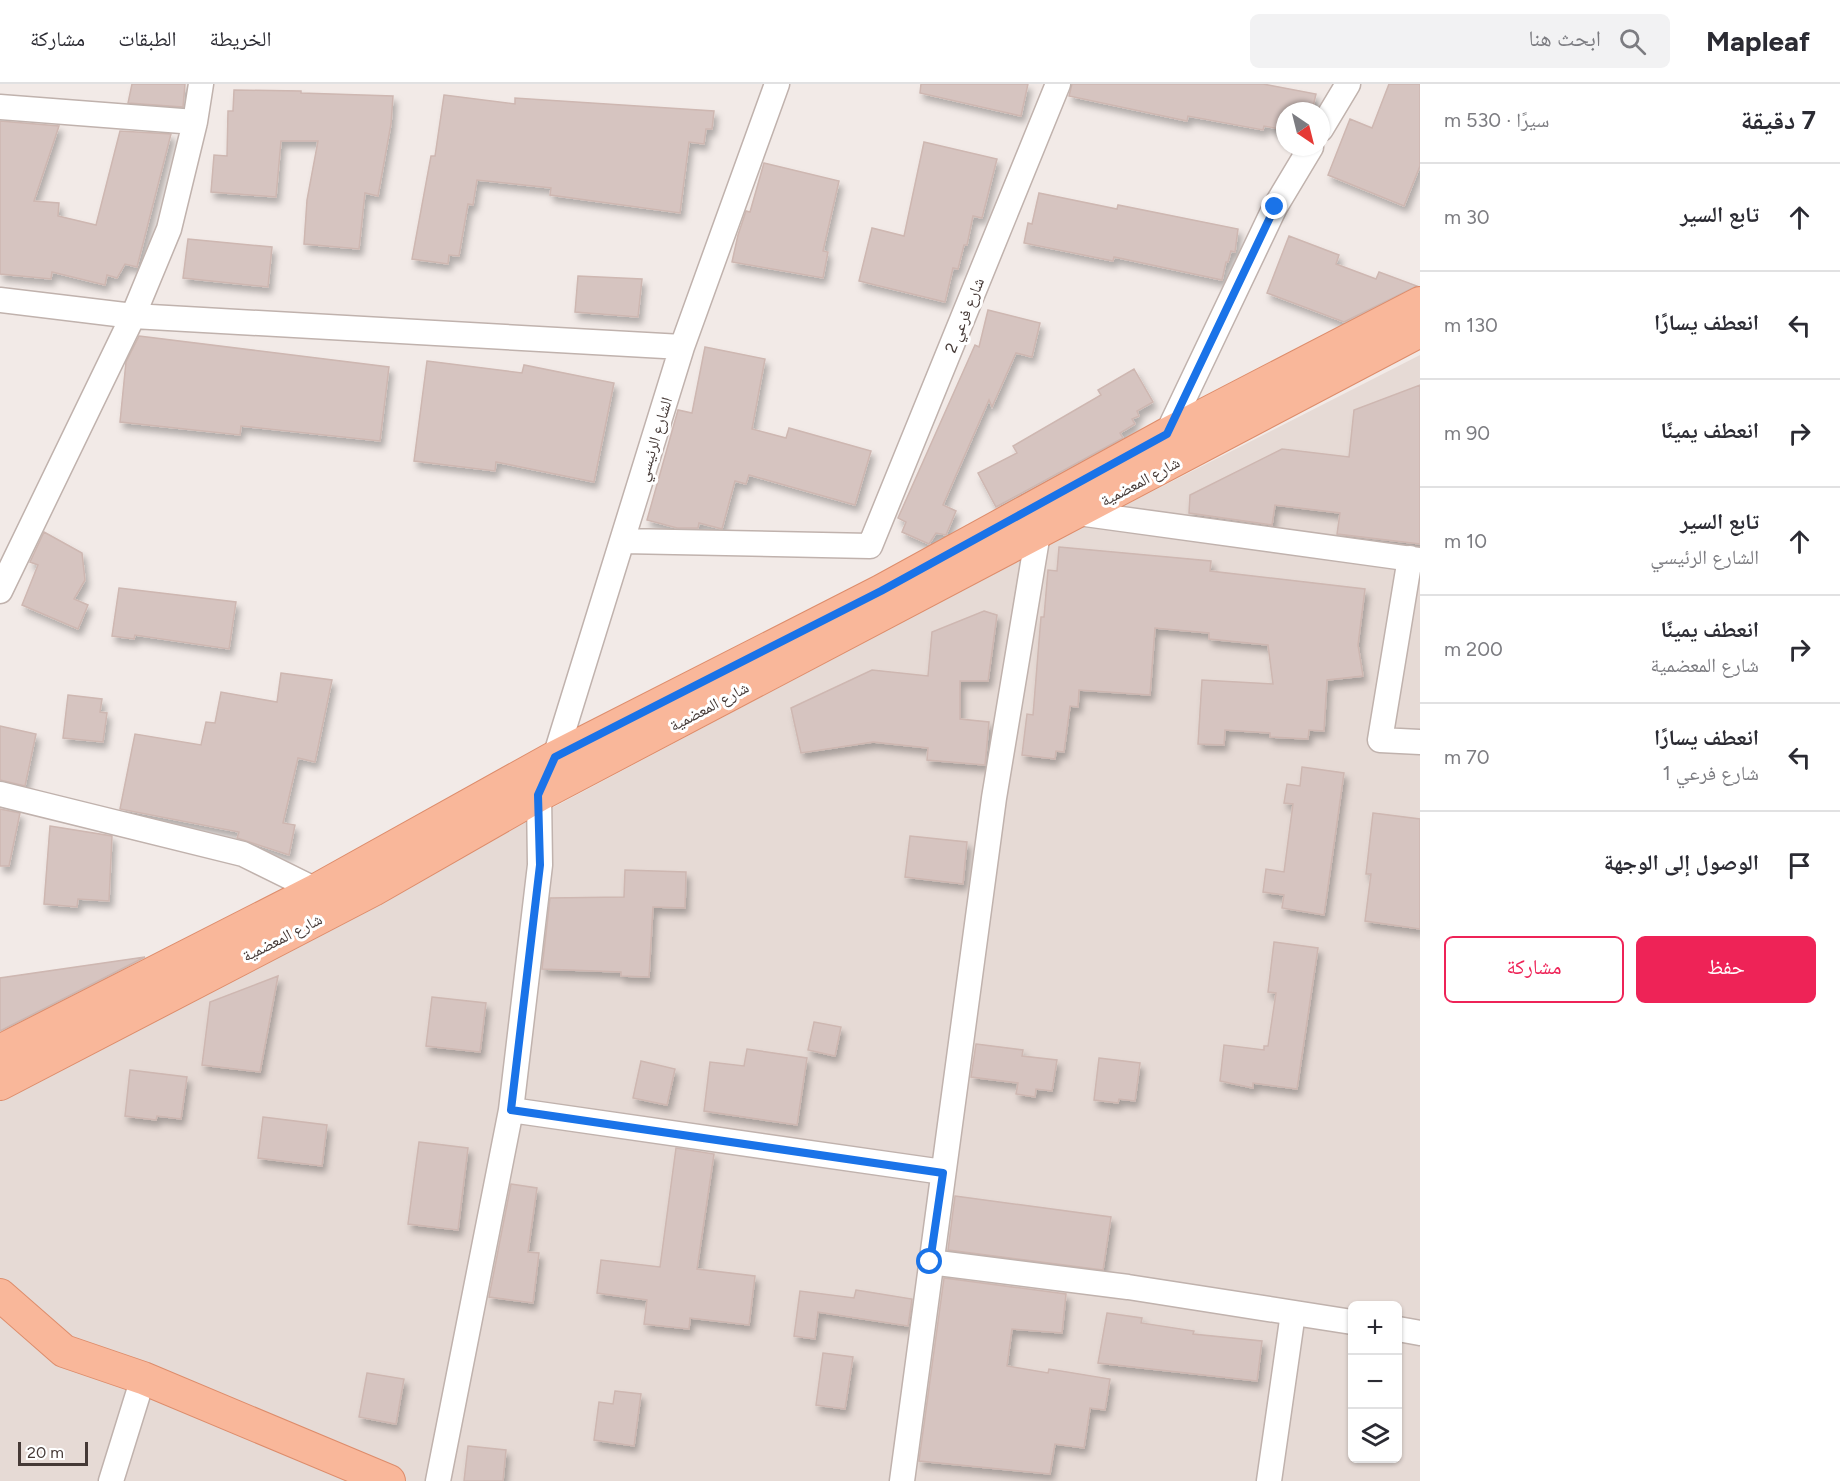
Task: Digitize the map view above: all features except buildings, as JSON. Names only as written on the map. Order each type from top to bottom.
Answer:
[{"type":"main road","name":"شارع المعضمية","points":[[0,1084],[366,877],[555,757],[881,591],[1167,434],[1420,303]]},
{"type":"main road","name":"شارع المعضمية","points":[[0,1051],[316,890],[366,877],[538,795],[1078,513],[1420,331]]},
{"type":"main road","points":[[0,1295],[64,1351],[143,1378],[389,1481]]},
{"type":"street","points":[[0,591],[133,316],[169,229],[195,122],[201,84]]},
{"type":"street","name":"الشارع الرئيسي","points":[[538,795],[555,757],[682,347],[777,84]]},
{"type":"street","name":"شارع فرعي 2","points":[[623,541],[870,546],[1058,84]]},
{"type":"street","points":[[1330,114],[1348,84]]},
{"type":"street","points":[[0,107],[195,122]]},
{"type":"street","points":[[1167,434],[1275,207],[1306,156]]},
{"type":"street","points":[[0,300],[133,316],[682,347]]},
{"type":"street","points":[[1078,513],[1415,559],[1380,740],[1420,742]]},
{"type":"street","points":[[902,1481],[994,798],[1038,533]]},
{"type":"street","points":[[0,794],[243,854],[316,890]]},
{"type":"street","points":[[438,1481],[511,1110],[540,865],[538,795]]},
{"type":"street","points":[[511,1110],[943,1173]]},
{"type":"street","points":[[930,1262],[1128,1287],[1348,1322]]},
{"type":"street","points":[[1269,1481],[1293,1313]]},
{"type":"street","points":[[1402,1330],[1420,1333]]},
{"type":"street","points":[[111,1481],[143,1378]]},
{"type":"shaded area","points":[[1420,355],[1420,1481],[0,1481],[0,1097],[262,962],[1051,543]]},
{"type":"route","points":[[930,1262],[943,1173],[511,1110],[540,865],[538,795],[555,757],[881,591],[1167,434],[1275,207]]}]
